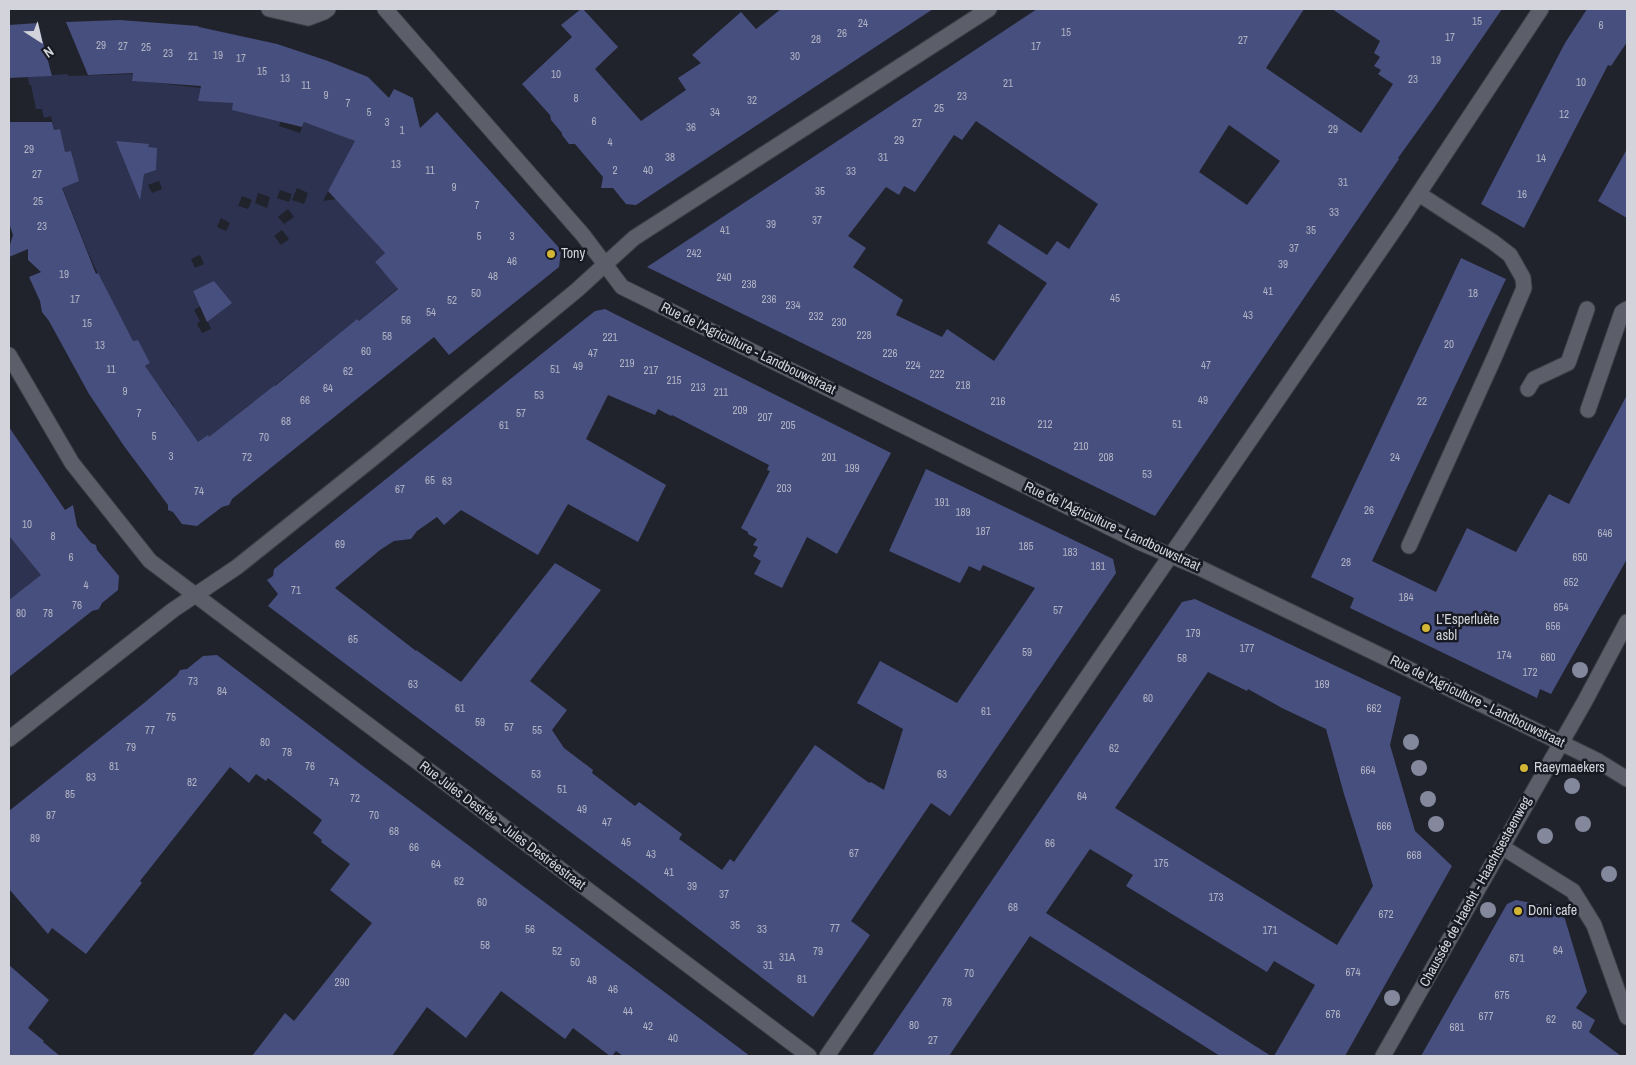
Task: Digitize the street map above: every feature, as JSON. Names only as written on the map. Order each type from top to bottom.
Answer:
[{"type":"street","points":[[269,9],[308,18],[328,9]]},
{"type":"street","name":"Rue de l'Agriculture - Landbouwstraat","points":[[385,9],[583,235],[622,287],[1139,542],[1171,555],[1561,743],[1627,779]]},
{"type":"street","points":[[9,739],[173,610],[237,567],[377,455],[578,290],[634,238],[989,9]]},
{"type":"street","points":[[827,1056],[1419,194],[1542,9]]},
{"type":"street","points":[[1409,546],[1492,364],[1524,288],[1523,278],[1510,255],[1419,194]]},
{"type":"street","points":[[1528,389],[1534,379],[1568,362],[1587,309]]},
{"type":"street","points":[[1588,410],[1622,312],[1627,309]]},
{"type":"street","name":"Rue Jules Destrée - Jules Destréestraat","points":[[9,355],[72,463],[150,561],[809,1056]]},
{"type":"street","name":"Chaussée de Haecht - Haachtsesteenweg","points":[[1383,1056],[1561,743],[1627,622]]},
{"type":"street","points":[[1502,847],[1573,891],[1594,925],[1627,1017]]},
{"type":"shaded area","points":[[68,74],[68,76],[133,74],[132,80],[201,88],[230,103],[284,111],[279,126],[300,133],[304,122],[324,128],[369,147],[337,200],[385,253],[375,262],[382,271],[405,282],[359,321],[357,319],[263,395],[260,410],[253,402],[231,420],[200,462],[172,408],[174,406],[159,386],[157,387],[144,367],[150,363],[138,340],[133,341],[109,298],[88,252],[60,182],[60,161],[73,157],[71,151],[51,157],[48,144],[62,139],[60,129],[54,130],[51,116],[44,118],[42,109],[36,109],[28,77]],"holes":[[[159,181],[162,189],[152,193],[148,185]],[[333,182],[337,199],[323,201]],[[297,188],[308,193],[304,204],[292,200]],[[280,190],[292,194],[289,202],[277,198]],[[258,193],[270,197],[267,208],[255,203]],[[242,196],[252,200],[248,209],[238,206]],[[288,209],[294,217],[284,224],[278,217]],[[221,218],[230,223],[226,231],[217,227]],[[282,230],[289,239],[281,245],[274,236]],[[200,255],[204,264],[195,268],[191,259]],[[204,286],[208,295],[197,300],[193,291]],[[204,304],[206,318],[211,329],[202,333],[197,324],[200,321],[194,310]]]},
{"type":"shaded area","points":[[9,536],[17,546],[24,541],[59,586],[17,594],[9,600]]},
{"type":"building","points":[[581,9],[618,47],[595,69],[641,121],[686,90],[678,78],[701,63],[692,55],[741,12],[756,29],[781,9],[933,9],[636,205],[626,204],[613,188],[601,188],[603,177],[575,144],[569,144],[551,120],[550,115],[522,84],[572,37],[561,25]]},
{"type":"building","points":[[1037,9],[1304,9],[1266,68],[1361,133],[1393,84],[1378,74],[1381,70],[1374,66],[1380,57],[1374,53],[1380,41],[1332,9],[1502,9],[1398,158],[1155,516],[647,267]],"holes":[[[976,121],[1098,204],[1069,249],[1057,241],[1047,255],[999,224],[987,243],[1047,283],[994,361],[947,329],[942,337],[896,315],[903,300],[853,267],[866,248],[848,236],[886,187],[899,195],[904,186],[915,192],[954,135],[962,140]],[[1229,125],[1280,161],[1247,205],[1199,172]]]},
{"type":"building","points":[[1587,9],[1627,9],[1627,42],[1611,66],[1608,65],[1524,228],[1481,204],[1565,43]]},
{"type":"building","points":[[120,20],[198,26],[277,44],[368,77],[389,98],[394,89],[413,98],[420,128],[437,112],[561,250],[559,267],[449,355],[434,337],[232,499],[229,505],[222,507],[197,526],[182,524],[173,512],[168,510],[168,505],[124,446],[89,394],[49,321],[42,312],[40,301],[29,277],[41,272],[28,260],[28,249],[9,257],[9,248],[13,235],[9,223],[9,122],[52,122],[54,130],[60,129],[65,152],[71,151],[79,181],[62,188],[96,274],[98,273],[133,341],[138,340],[150,363],[145,366],[198,442],[208,435],[209,437],[357,319],[359,321],[398,289],[375,262],[385,253],[328,191],[355,141],[304,122],[302,127],[232,110],[233,103],[198,101],[201,86],[132,81],[133,73],[88,75],[66,22]]},
{"type":"building","points":[[38,23],[52,76],[9,78],[9,25]]},
{"type":"building","points":[[116,141],[149,144],[148,147],[157,148],[156,170],[144,174],[140,200]]},
{"type":"building","points":[[1627,149],[1627,218],[1598,201]]},
{"type":"building","points":[[1461,258],[1506,279],[1372,561],[1436,592],[1467,528],[1516,552],[1549,494],[1569,504],[1627,395],[1627,559],[1551,694],[1540,689],[1537,698],[1350,608],[1354,598],[1311,577]]},
{"type":"building","points":[[214,281],[232,303],[207,322],[193,291]]},
{"type":"building","points":[[605,309],[891,453],[837,554],[807,537],[782,588],[754,574],[761,561],[753,556],[758,547],[753,545],[757,539],[741,528],[770,471],[767,470],[769,465],[672,415],[658,409],[655,415],[608,395],[586,439],[666,485],[638,542],[568,504],[538,555],[461,510],[444,525],[437,517],[417,531],[411,539],[394,541],[380,550],[335,588],[416,651],[461,682],[555,563],[601,590],[530,681],[567,710],[552,730],[564,748],[593,770],[592,773],[635,806],[639,802],[682,834],[679,839],[722,870],[730,859],[734,862],[815,745],[868,782],[884,790],[903,729],[857,703],[880,661],[957,703],[1035,588],[983,565],[980,571],[969,566],[960,583],[889,551],[926,469],[1113,559],[1116,573],[950,816],[931,803],[851,921],[870,935],[813,1017],[644,887],[268,606],[278,594],[267,580],[273,576],[274,569],[595,311]]},
{"type":"building","points":[[9,427],[65,510],[73,505],[77,526],[91,543],[96,545],[97,550],[119,576],[118,590],[102,603],[99,609],[92,611],[9,677],[9,600],[41,575],[9,536]]},
{"type":"building","points":[[1195,599],[1401,697],[1390,745],[1415,831],[1452,866],[1345,1056],[1274,1056],[1315,985],[1274,961],[1267,972],[1126,886],[1133,875],[1090,849],[1046,913],[1271,1056],[1220,1056],[1030,936],[949,1056],[872,1056],[1182,602]],"holes":[[[1208,672],[1247,691],[1248,689],[1326,729],[1373,886],[1337,945],[1115,808]]]},
{"type":"building","points":[[217,655],[750,1056],[623,1056],[616,1051],[610,1056],[573,1028],[565,1039],[501,991],[466,1038],[427,1007],[392,1056],[252,1056],[285,1013],[294,1021],[372,923],[330,890],[350,864],[321,842],[322,840],[313,833],[322,820],[268,778],[266,781],[256,774],[249,783],[230,767],[140,881],[142,883],[86,954],[52,928],[48,934],[9,889],[9,811],[144,703],[177,675],[180,670],[187,669],[203,656]]},
{"type":"building","points":[[1516,900],[1547,906],[1561,906],[1587,992],[1576,1008],[1595,1020],[1589,1032],[1621,1056],[1421,1056],[1507,904]]},
{"type":"building","points":[[9,965],[49,1000],[28,1028],[60,1056],[9,1056]]},
{"type":"place","name":"Tony","points":[[551,254]]},
{"type":"place","name":"L’Esperluète asbl","points":[[1426,628]]},
{"type":"place","name":"Raeymaekers","points":[[1524,768]]},
{"type":"place","name":"Doni cafe","points":[[1518,911]]}]
